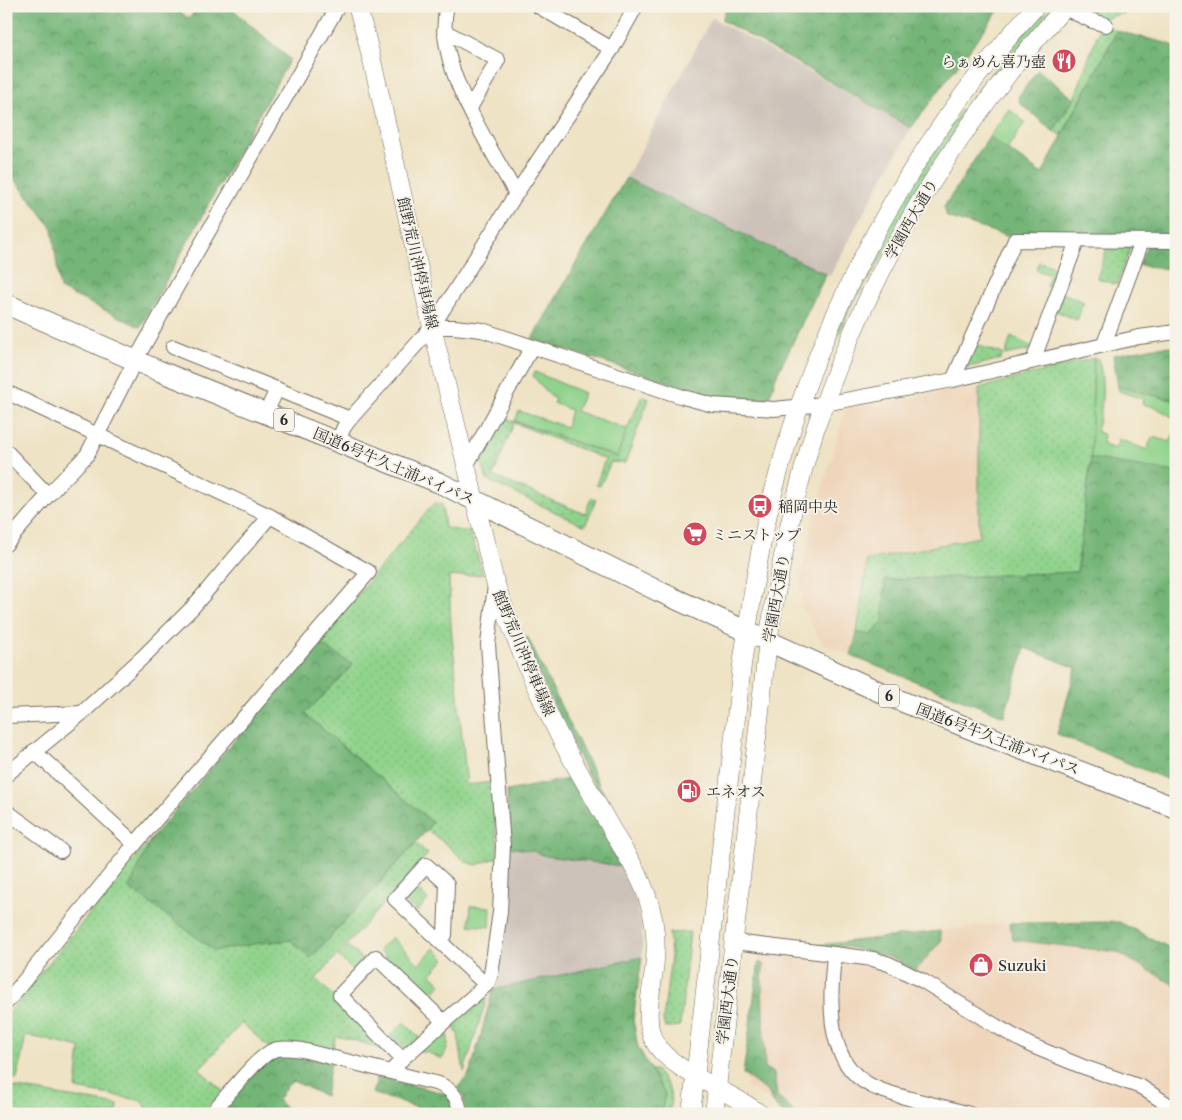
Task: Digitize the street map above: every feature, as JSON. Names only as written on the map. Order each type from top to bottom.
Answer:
[{"type":"highway","name":"国道6号牛久土浦バイパス","points":[[6,304],[136,361],[440,483],[609,568],[747,631]]},
{"type":"highway","name":"6","points":[[747,631],[768,641]]},
{"type":"highway","name":"国道6号牛久土浦バイパス","points":[[768,641],[899,700],[1176,808]]},
{"type":"main road","name":"館野荒川沖停車場線","points":[[356,6],[366,36],[432,327],[495,582],[511,626],[550,716],[646,893],[653,916],[656,938],[649,1014],[654,1041],[670,1059],[760,1114]]},
{"type":"main road","name":"学園西大通り","points":[[691,1114],[751,601],[771,502],[798,407],[844,296],[868,246],[896,196],[961,97],[998,48],[1036,6]]},
{"type":"main road","name":"学園西大通り","points":[[714,1114],[768,641],[778,576],[790,521],[814,432],[835,374],[871,289],[917,207],[958,141],[980,110],[1064,7]]},
{"type":"street","points":[[6,544],[87,455],[136,361],[338,6]]},
{"type":"street","points":[[447,6],[444,31],[451,68],[516,194]]},
{"type":"street","points":[[538,6],[612,49]]},
{"type":"street","points":[[338,441],[350,419],[432,327],[516,194],[612,49],[636,6]]},
{"type":"street","points":[[1064,7],[1090,20],[1106,25]]},
{"type":"street","points":[[444,31],[498,60],[470,108]]},
{"type":"street","points":[[953,380],[1015,240],[1176,241]]},
{"type":"street","points":[[1033,361],[1077,240]]},
{"type":"street","points":[[1104,344],[1142,241]]},
{"type":"street","points":[[432,327],[482,330],[682,397],[713,405],[774,409],[824,404],[953,380],[1175,329]]},
{"type":"street","points":[[173,347],[350,419]]},
{"type":"street","points":[[466,466],[532,347]]},
{"type":"street","points":[[266,413],[277,389]]},
{"type":"street","points":[[6,392],[270,516],[369,572],[135,844],[6,1003]]},
{"type":"street","points":[[6,451],[48,496]]},
{"type":"street","points":[[6,775],[82,713],[143,657],[193,607],[270,516]]},
{"type":"street","points":[[391,1072],[402,1059],[486,985],[491,974],[500,912],[503,846],[488,644],[495,582]]},
{"type":"street","points":[[6,716],[82,713]]},
{"type":"street","points":[[34,751],[135,844]]},
{"type":"street","points":[[6,811],[61,851]]},
{"type":"street","points":[[440,942],[445,934],[448,884],[426,865],[395,899],[440,942],[486,985]]},
{"type":"street","points":[[734,942],[873,959],[906,971],[1030,1045],[1081,1066],[1141,1087],[1176,1110]]},
{"type":"street","points":[[834,954],[831,985],[832,1020],[839,1050],[853,1072],[862,1080],[881,1090],[969,1114]]},
{"type":"street","points":[[402,1059],[340,995],[376,957],[444,1022]]},
{"type":"street","points":[[211,1114],[263,1055],[275,1049],[285,1048],[302,1050],[445,1087],[455,1096],[460,1114]]},
{"type":"shaded area","points":[[712,18],[911,128],[830,276],[626,178]]},
{"type":"shaded area","points":[[979,388],[979,537],[867,560],[857,633],[851,656],[822,643],[802,607],[800,584],[810,531],[846,408],[955,390]]},
{"type":"shaded area","points":[[509,847],[533,851],[546,856],[621,866],[636,900],[642,931],[642,957],[493,990],[504,916]]},
{"type":"shaded area","points":[[1119,922],[1176,957],[1176,1114],[784,1114],[772,1103],[749,1088],[743,1074],[763,936],[790,943],[819,945],[1006,923]]},
{"type":"green space","points":[[6,6],[172,6],[189,19],[198,6],[229,6],[290,59],[140,327],[60,289],[52,228],[17,182],[6,174]]},
{"type":"green space","points":[[727,6],[1002,6],[911,128],[722,20]]},
{"type":"green space","points":[[1096,6],[1176,6],[1176,8],[1147,9],[1102,19],[1091,11]]},
{"type":"green space","points":[[1050,9],[1052,12],[1000,70],[955,131],[875,269],[852,304],[827,361],[823,360],[891,217],[949,127],[1020,36]]},
{"type":"green space","points":[[1101,24],[1117,31],[1062,135],[1053,131],[1074,99]]},
{"type":"green space","points":[[1117,31],[1170,44],[1176,48],[1176,237],[1013,238],[947,217],[944,207],[989,137],[1042,174]]},
{"type":"green space","points":[[1038,70],[1074,99],[1053,131],[1020,103],[1018,97]]},
{"type":"green space","points":[[1009,109],[1025,122],[1007,150],[989,137]]},
{"type":"green space","points":[[626,178],[826,274],[776,377],[769,399],[752,401],[715,397],[532,339]]},
{"type":"green space","points":[[1131,246],[1117,285],[1097,278],[1107,248]]},
{"type":"green space","points":[[1147,246],[1176,246],[1176,271],[1139,265]]},
{"type":"green space","points":[[1039,262],[1062,269],[1052,289],[1046,286],[1050,275],[1036,270]]},
{"type":"green space","points":[[1063,293],[1084,302],[1077,320],[1056,311]]},
{"type":"green space","points":[[1011,337],[1033,347],[1030,350],[1005,355]]},
{"type":"green space","points":[[974,344],[1003,354],[1001,359],[966,368]]},
{"type":"green space","points":[[1176,346],[1176,401],[1118,387],[1113,355],[1155,347]]},
{"type":"green space","points":[[1094,358],[1091,458],[1077,572],[885,580],[884,621],[872,635],[857,633],[867,560],[979,537],[979,388]]},
{"type":"green space","points":[[1094,358],[1098,359],[1102,375],[1102,404],[1096,431],[1104,435],[1102,444],[1115,449],[1119,439],[1147,450],[1152,437],[1170,442],[1176,430],[1176,472],[1091,458]]},
{"type":"green space","points":[[535,372],[584,393],[576,411],[627,429],[617,457],[515,421],[519,411],[566,427],[571,410],[553,403],[555,399],[533,376]]},
{"type":"green space","points":[[1118,387],[1176,401],[1176,419],[1155,407],[1142,404],[1143,399],[1119,391]]},
{"type":"green space","points":[[642,396],[649,399],[625,463],[611,462],[600,486],[596,485],[605,459],[514,423],[493,476],[585,514],[591,498],[596,500],[585,526],[487,480],[480,456],[501,417],[617,457]]},
{"type":"green space","points":[[1091,458],[1176,472],[1176,783],[1057,734],[1076,668],[1025,648],[1004,716],[851,656],[857,633],[872,635],[883,621],[885,580],[1077,572]]},
{"type":"green space","points":[[434,503],[442,504],[445,528],[470,532],[483,574],[449,577],[451,626],[467,785],[492,782],[498,857],[477,865],[466,862],[427,830],[431,822],[305,714],[352,665],[318,642]]},
{"type":"green space","points":[[527,636],[610,807],[586,772],[523,640]]},
{"type":"green space","points":[[318,642],[353,665],[305,714],[432,822],[427,830],[311,958],[291,940],[259,943],[215,951],[129,888],[152,838]]},
{"type":"green space","points":[[573,778],[612,844],[611,850],[621,866],[546,856],[533,851],[509,847],[507,791]]},
{"type":"green space","points":[[152,838],[129,889],[259,943],[291,940],[311,958],[416,843],[428,854],[316,979],[392,1053],[336,1036],[332,1051],[268,1047],[242,1023],[199,1069],[223,1091],[200,1114],[152,1114],[140,1100],[76,1089],[80,1048],[26,1035],[17,1079],[6,1078],[6,1015]]},
{"type":"green space","points":[[415,887],[428,900],[417,912],[404,901],[405,897]]},
{"type":"green space","points":[[471,906],[491,907],[490,927],[469,925]]},
{"type":"green space","points":[[1119,922],[1176,951],[1176,986],[1117,952],[1013,940],[1010,923]]},
{"type":"green space","points":[[940,931],[941,941],[915,971],[896,959],[848,947],[793,947],[790,943],[819,945]]},
{"type":"green space","points":[[690,932],[680,1026],[665,1028],[663,1020],[671,956],[669,933]]},
{"type":"green space","points":[[392,937],[419,964],[434,948],[445,959],[431,974],[441,984],[428,997],[379,950]]},
{"type":"green space","points":[[348,946],[364,961],[354,972],[338,956]]},
{"type":"green space","points":[[642,957],[633,1020],[638,1047],[665,1094],[661,1114],[466,1114],[463,1095],[457,1088],[468,1076],[473,1063],[493,990]]},
{"type":"green space","points":[[759,962],[764,965],[762,982],[765,1068],[774,1073],[777,1096],[796,1114],[784,1114],[772,1103],[769,1093],[743,1074]]},
{"type":"green space","points":[[482,995],[487,997],[464,1072],[458,1034],[451,1023]]},
{"type":"green space","points":[[404,1022],[420,1038],[406,1049],[401,1048],[390,1036]]},
{"type":"green space","points":[[445,1026],[448,1043],[442,1059],[429,1053],[418,1051]]},
{"type":"green space","points":[[286,1053],[331,1063],[325,1096],[293,1081],[286,1087],[278,1100],[287,1110],[300,1111],[299,1114],[218,1114],[268,1058]]},
{"type":"green space","points":[[651,1070],[656,1070],[669,1090],[671,1099],[670,1114],[661,1114],[665,1094]]},
{"type":"green space","points":[[378,1077],[440,1092],[449,1096],[455,1114],[428,1114],[428,1111],[372,1093]]},
{"type":"green space","points":[[6,1086],[118,1105],[117,1114],[6,1114]]},
{"type":"place","name":"らぁめん喜乃壺","points":[[1064,61]]},
{"type":"place","name":"稲岡中央","points":[[760,506]]},
{"type":"place","name":"ミニストップ","points":[[695,534]]},
{"type":"place","name":"エネオス","points":[[689,791]]},
{"type":"place","name":"Suzuki","points":[[981,965]]}]
